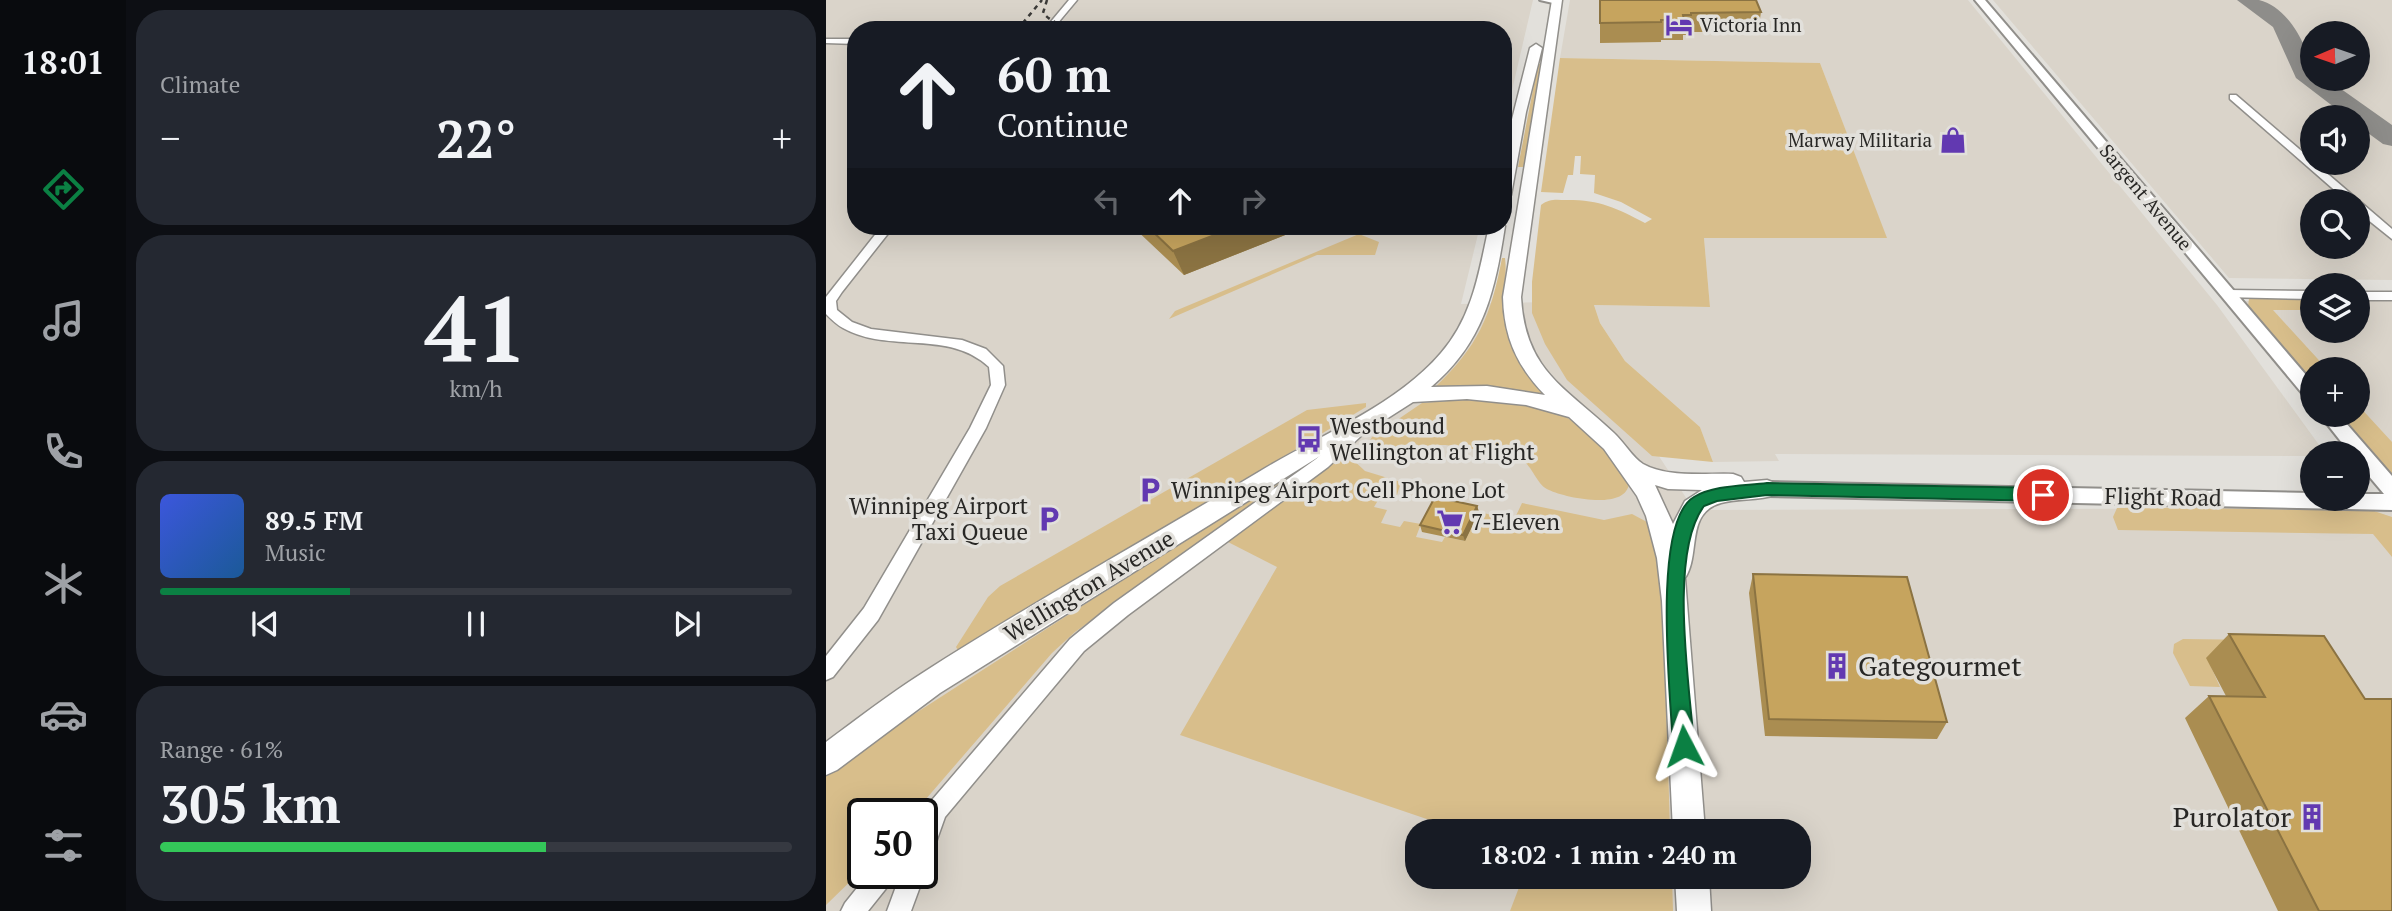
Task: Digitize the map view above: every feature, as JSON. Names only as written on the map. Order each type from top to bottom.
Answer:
[{"type":"main road","points":[[1545,0],[1542,52],[1511,318],[1519,345],[1538,376],[1615,447],[1634,470],[1660,523],[1674,583],[1688,819]]},
{"type":"main road","points":[[1512,149],[1519,113],[1542,52],[1555,0]]},
{"type":"main road","name":"Wellington Avenue","points":[[826,761],[930,684],[1312,450],[1362,427],[1404,396],[1453,353],[1470,328],[1481,302],[1495,235]]},
{"type":"main road","points":[[1404,396],[1474,391],[1506,393],[1545,401],[1580,415]]},
{"type":"main road","points":[[1634,470],[1668,480],[1739,484],[1767,489]]},
{"type":"main road","points":[[1674,583],[1688,515],[1698,502],[1715,495],[1767,489]]},
{"type":"main road","points":[[1693,889],[1694,911]]},
{"type":"street","points":[[1056,21],[1073,0]]},
{"type":"street","points":[[1545,0],[1555,0]]},
{"type":"street","name":"Sargent Avenue","points":[[1980,0],[2300,380]]},
{"type":"street","points":[[826,41],[847,42]]},
{"type":"street","points":[[2233,97],[2339,189]]},
{"type":"street","points":[[2370,216],[2392,235]]},
{"type":"street","points":[[826,671],[871,614],[978,428],[998,385],[996,366],[978,350],[956,344],[863,334],[838,321],[830,311],[830,301],[837,290],[881,235]]},
{"type":"street","points":[[2228,295],[2300,295]]},
{"type":"street","points":[[2370,296],[2392,296]]},
{"type":"street","name":"Wellington Avenue","points":[[938,809],[1077,645],[1121,609],[1322,463],[1362,427]]},
{"type":"street","points":[[2339,427],[2392,490]]},
{"type":"street","name":"Flight Road","points":[[1767,489],[2392,502]]},
{"type":"street","points":[[938,812],[940,807]]},
{"type":"street","points":[[853,911],[871,889]]},
{"type":"street","points":[[899,911],[908,889]]},
{"type":"shaded area","points":[[826,0],[1068,0],[1050,21],[847,21],[847,235],[1478,235],[1461,304],[1549,302],[1651,444],[1694,510],[2300,508],[2300,511],[2370,511],[2370,508],[2392,508],[2392,911],[826,911]]},
{"type":"shaded area","points":[[1079,0],[1533,0],[1512,90],[1512,21],[1062,21]]},
{"type":"shaded area","points":[[1570,0],[1968,0],[2217,305],[2300,419],[2300,427],[2306,427],[2316,441],[2300,441],[2300,456],[1775,454],[1779,461],[1713,462],[1700,427],[1625,361],[1600,323],[1594,305],[1710,307],[1704,238],[1886,237],[1820,63],[1560,58]]},
{"type":"shaded area","points":[[1993,0],[2392,0],[2392,280],[2370,280],[2370,273],[2300,273],[2300,279],[2229,278]]},
{"type":"shaded area","points":[[1560,58],[1820,63],[1887,238],[1704,238],[1710,307],[1594,305],[1600,323],[1625,361],[1700,427],[1713,462],[1652,456],[1567,380],[1545,344],[1532,313],[1532,282],[1541,205],[1554,200],[1589,201],[1617,209],[1645,223],[1652,219],[1621,202],[1594,193],[1595,175],[1580,174],[1581,156],[1575,156],[1573,175],[1568,175],[1563,193],[1541,192]]},
{"type":"shaded area","points":[[1538,64],[1542,64],[1526,167],[1518,167]]},
{"type":"shaded area","points":[[1357,235],[1379,242],[1375,255],[1317,255],[1169,319],[1175,311]]},
{"type":"shaded area","points":[[1502,258],[1505,258],[1506,264],[1504,315],[1509,340],[1527,373],[1543,393],[1540,395],[1497,388],[1434,388],[1462,359],[1480,329],[1493,297]]},
{"type":"shaded area","points":[[2249,299],[2300,299],[2300,310],[2273,310],[2300,340],[2300,343],[2303,343],[2316,357],[2300,357],[2300,367],[2248,306]]},
{"type":"shaded area","points":[[2243,301],[2300,301],[2300,343],[2370,343],[2370,301],[2392,301],[2392,474],[2364,427],[2370,427],[2370,357],[2300,357],[2300,367]]},
{"type":"shaded area","points":[[1498,397],[1549,409],[1578,425],[1597,442],[1622,472],[1629,483],[1626,492],[1607,500],[1581,499],[1557,493],[1545,487],[1520,459],[1468,448],[1441,445],[1397,459],[1380,457],[1371,451],[1369,442],[1372,437],[1422,403]]},
{"type":"shaded area","points":[[1366,403],[1366,407],[959,652],[956,647],[988,597],[1000,586],[1307,410]]},
{"type":"shaded area","points":[[2370,418],[2392,442],[2392,475],[2370,449],[2370,441],[2363,441],[2351,427],[2370,427]]},
{"type":"shaded area","points":[[1321,452],[1324,454],[1075,632],[1052,653],[927,798],[847,798],[847,885],[826,905],[826,771]]},
{"type":"shaded area","points":[[1343,456],[1349,456],[1365,471],[1401,482],[1397,495],[1383,492],[1374,507],[1387,510],[1381,523],[1400,527],[1404,521],[1421,524],[1416,537],[1442,542],[1445,537],[1465,541],[1479,512],[1514,520],[1522,503],[1604,520],[1632,514],[1647,522],[1654,537],[1663,592],[1670,819],[1427,819],[1180,735],[1277,567],[1228,542]]},
{"type":"shaded area","points":[[2117,508],[2374,511],[2392,517],[2392,557],[2373,534],[2118,530],[2113,517]]},
{"type":"shaded area","points":[[2183,639],[2265,640],[2208,660],[2220,687],[2190,686],[2173,653],[2174,644]]},
{"type":"shaded area","points":[[1518,889],[1672,889],[1673,911],[1510,911]]},
{"type":"building","points":[[1600,0],[1756,0],[1761,12],[1691,13],[1683,15],[1684,20],[1600,23]]},
{"type":"building","points":[[1156,235],[1215,235],[1173,251]]},
{"type":"building","name":"7-Eleven","points":[[1435,497],[1477,506],[1463,535],[1420,525]]},
{"type":"building","name":"Gategourmet","points":[[1753,574],[1907,577],[1947,722],[1769,719]]},
{"type":"building","name":"Purolator","points":[[2229,634],[2324,636],[2365,699],[2392,699],[2392,911],[2319,911],[2209,696],[2265,697]]},
{"type":"taxiway","points":[[2247,0],[2282,24],[2300,64]]},
{"type":"taxiway","points":[[2328,91],[2392,138]]},
{"type":"railway","points":[[1024,21],[1042,0]]},
{"type":"railway","points":[[1047,0],[1043,13],[1054,21]]},
{"type":"place","name":"Victoria Inn","points":[[1679,25]]},
{"type":"place","name":"Marway Militaria","points":[[1953,140]]},
{"type":"place","name":"Westbound Wellington at Flight","points":[[1309,439]]},
{"type":"place","name":"Winnipeg Airport Cell Phone Lot","points":[[1150,490]]},
{"type":"place","name":"Winnipeg Airport Taxi Queue","points":[[1049,519]]},
{"type":"place","name":"7-Eleven","points":[[1450,522]]},
{"type":"place","name":"Gategourmet","points":[[1837,666]]},
{"type":"place","name":"Purolator","points":[[2312,817]]},
{"type":"route","points":[[1684,746],[1674,583],[1688,515],[1698,502],[1715,495],[1767,489],[2043,495]]}]
